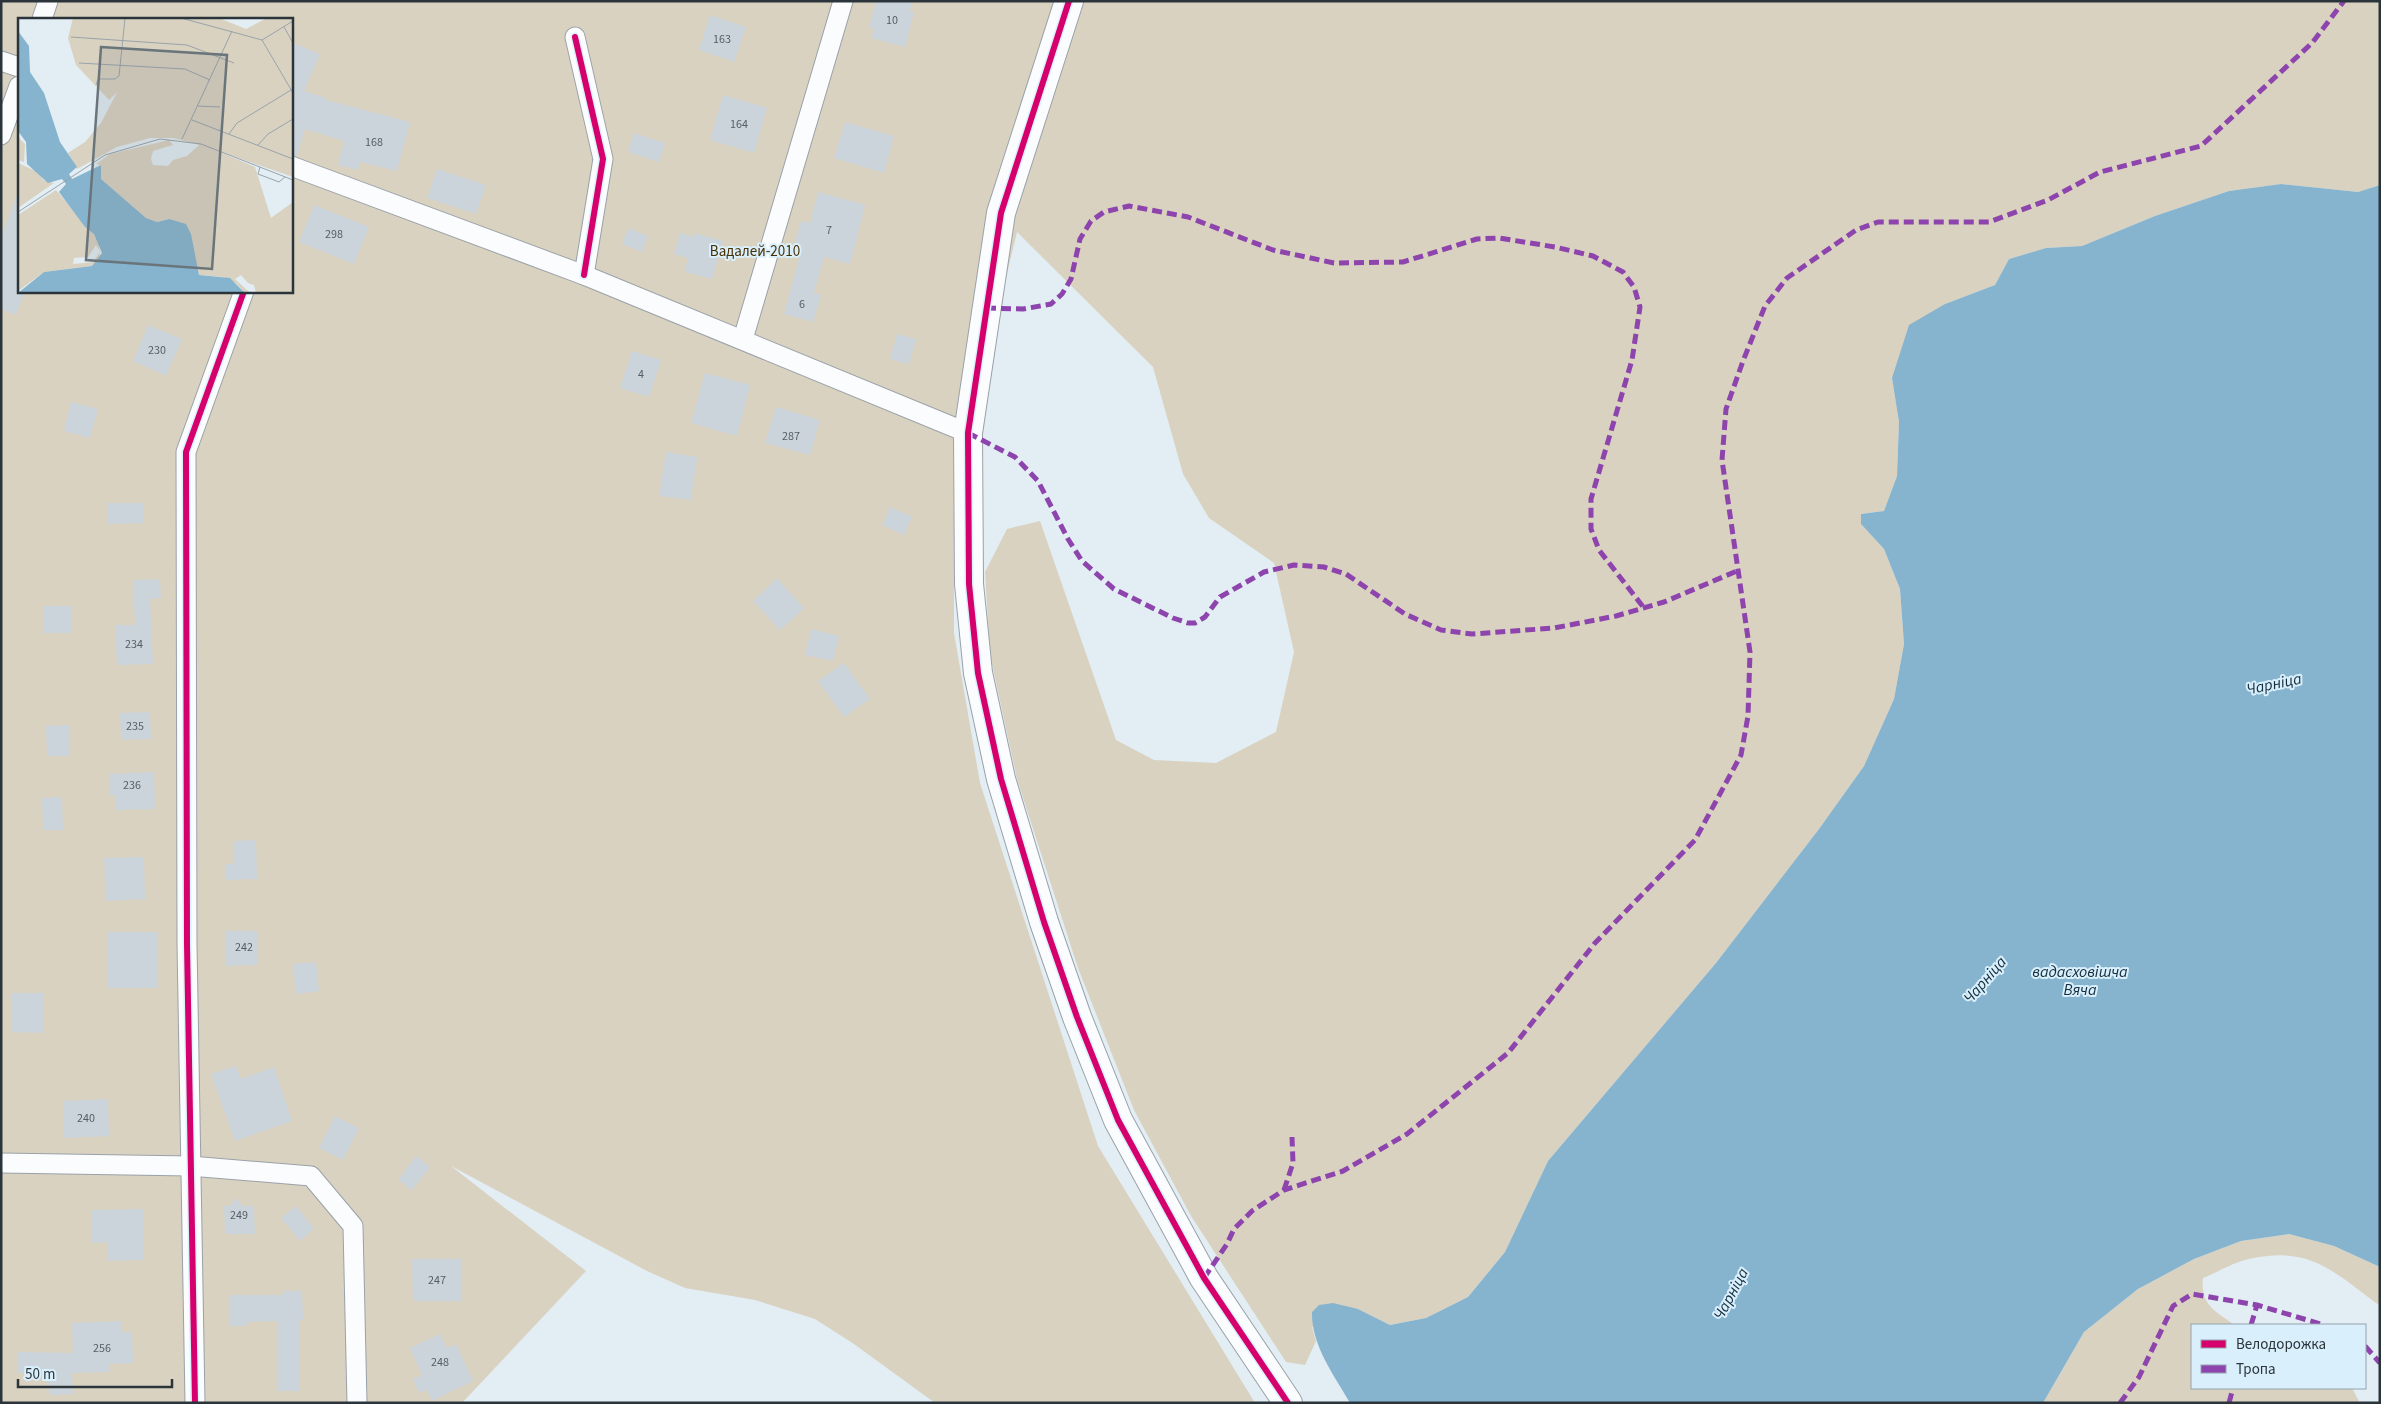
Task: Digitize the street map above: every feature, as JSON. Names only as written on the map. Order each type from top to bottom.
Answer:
[{"type":"street","points":[[42,18],[48,1]]},
{"type":"street","points":[[743,339],[842,1]]},
{"type":"street","points":[[1069,1],[1001,213],[968,433],[969,584],[978,674],[1001,779],[1044,922],[1077,1018],[1118,1120],[1204,1278],[1288,1403]]},
{"type":"street","points":[[575,37],[603,159],[584,275]]},
{"type":"street","points":[[1,60],[18,67]]},
{"type":"street","points":[[1,135],[18,89]]},
{"type":"street","points":[[292,166],[584,275],[968,433]]},
{"type":"street","points":[[195,1403],[187,944],[186,452],[244,292]]},
{"type":"street","points":[[1,1162],[190,1166],[311,1176],[353,1226],[357,1403]]},
{"type":"green space","name":"Вадалей-2010","points":[[1,1],[2380,1],[2380,185],[2358,192],[2281,184],[2229,191],[2155,216],[2082,246],[2046,248],[2009,259],[1995,285],[1945,304],[1892,378],[1899,422],[1897,476],[1884,511],[1861,514],[1861,524],[1884,549],[1900,589],[1904,644],[1894,699],[1864,766],[1819,829],[1716,963],[1548,1161],[1505,1252],[1468,1297],[1426,1318],[1390,1325],[1358,1309],[1312,1327],[1316,1341],[1305,1365],[1286,1362],[1191,1216],[1134,1110],[1078,968],[1017,779],[990,655],[985,572],[1007,529],[1040,521],[1116,740],[1154,760],[1216,763],[1276,732],[1294,652],[1274,563],[1209,518],[1183,474],[1153,367],[1017,232],[958,478],[954,529],[954,633],[980,783],[1098,1146],[1255,1403],[935,1403],[854,1344],[815,1319],[755,1300],[685,1288],[647,1271],[451,1166],[586,1271],[462,1403],[1,1403]]},
{"type":"green space","points":[[2289,1234],[2334,1246],[2380,1267],[2380,1306],[2349,1282],[2320,1264],[2289,1256],[2270,1256],[2243,1260],[2203,1278],[2204,1295],[2210,1306],[2234,1324],[2191,1324],[2191,1389],[2353,1389],[2360,1403],[2043,1403],[2084,1332],[2138,1289],[2194,1259],[2241,1241]]},
{"type":"water","name":"вадасховішча Вяча","points":[[2281,184],[2358,192],[2380,185],[2380,1267],[2334,1246],[2289,1234],[2241,1241],[2194,1259],[2138,1289],[2084,1332],[2043,1403],[1350,1403],[1319,1348],[1315,1336],[1312,1312],[1319,1305],[1333,1303],[1358,1309],[1390,1325],[1426,1318],[1468,1297],[1505,1252],[1548,1161],[1716,963],[1819,829],[1864,766],[1894,699],[1904,644],[1900,589],[1884,549],[1861,524],[1861,514],[1884,511],[1897,476],[1899,422],[1892,378],[1909,325],[1945,304],[1995,285],[2009,259],[2046,248],[2082,246],[2155,216],[2229,191]]},
{"type":"building","points":[[876,1],[912,1],[910,11],[914,12],[905,47],[871,38],[874,29],[869,27]]},
{"type":"building","points":[[710,15],[746,27],[734,62],[699,50]]},
{"type":"building","points":[[292,42],[320,54],[304,91],[326,98],[326,100],[410,122],[397,171],[360,162],[358,170],[338,165],[344,141],[305,129],[297,156],[292,155]]},
{"type":"building","points":[[723,95],[767,108],[754,153],[710,140]]},
{"type":"building","points":[[845,122],[894,136],[884,173],[834,158]]},
{"type":"building","points":[[634,133],[665,143],[659,162],[628,152]]},
{"type":"building","points":[[437,169],[486,185],[476,214],[427,198]]},
{"type":"building","points":[[818,192],[865,205],[850,264],[824,257],[814,293],[821,295],[813,322],[784,314],[801,251],[793,249],[801,221],[810,223]]},
{"type":"building","points":[[17,195],[18,292],[25,292],[16,315],[1,309],[1,237]]},
{"type":"building","points":[[314,205],[369,227],[354,264],[299,242]]},
{"type":"building","points":[[628,228],[648,236],[642,252],[622,244]]},
{"type":"building","points":[[680,233],[694,237],[695,233],[723,241],[712,279],[685,272],[688,258],[674,254]]},
{"type":"building","points":[[148,325],[182,339],[166,376],[133,361]]},
{"type":"building","points":[[897,334],[916,339],[909,364],[890,359]]},
{"type":"building","points":[[632,351],[661,360],[649,397],[620,388]]},
{"type":"building","points":[[705,373],[750,385],[737,436],[691,423]]},
{"type":"building","points":[[71,402],[98,409],[90,438],[64,431]]},
{"type":"building","points":[[776,407],[820,420],[810,455],[765,443]]},
{"type":"building","points":[[666,452],[697,457],[691,500],[659,496]]},
{"type":"building","points":[[108,503],[143,503],[144,523],[108,524]]},
{"type":"building","points":[[890,507],[912,517],[904,535],[882,525]]},
{"type":"building","points":[[777,578],[804,608],[780,630],[753,601]]},
{"type":"building","points":[[160,579],[161,598],[150,599],[153,664],[117,665],[115,625],[135,625],[133,580]]},
{"type":"building","points":[[43,606],[71,606],[71,633],[43,633]]},
{"type":"building","points":[[811,629],[839,636],[833,661],[805,655]]},
{"type":"building","points":[[844,663],[870,699],[844,717],[818,681]]},
{"type":"building","points":[[150,712],[151,739],[121,740],[120,713]]},
{"type":"building","points":[[69,725],[70,756],[47,756],[46,726]]},
{"type":"building","points":[[154,772],[155,809],[116,810],[116,795],[110,795],[109,774]]},
{"type":"building","points":[[62,797],[63,830],[43,830],[42,798]]},
{"type":"building","points":[[256,840],[257,879],[226,880],[225,864],[234,864],[233,841]]},
{"type":"building","points":[[144,857],[145,899],[106,901],[104,858]]},
{"type":"building","points":[[225,931],[258,931],[258,965],[225,966]]},
{"type":"building","points":[[108,932],[157,932],[157,988],[108,988]]},
{"type":"building","points":[[316,962],[319,991],[296,994],[293,964]]},
{"type":"building","points":[[11,993],[43,993],[43,1033],[11,1032]]},
{"type":"building","points":[[236,1066],[241,1079],[274,1067],[292,1121],[235,1141],[211,1074]]},
{"type":"building","points":[[108,1099],[109,1136],[64,1138],[63,1101]]},
{"type":"building","points":[[335,1116],[359,1128],[343,1160],[319,1148]]},
{"type":"building","points":[[416,1156],[430,1167],[412,1190],[398,1180]]},
{"type":"building","points":[[236,1198],[243,1206],[254,1206],[255,1234],[225,1234],[224,1206],[230,1206]]},
{"type":"building","points":[[296,1206],[314,1229],[300,1241],[281,1218]]},
{"type":"building","points":[[144,1209],[144,1260],[108,1261],[107,1242],[92,1243],[91,1210]]},
{"type":"building","points":[[412,1259],[461,1259],[461,1301],[413,1301]]},
{"type":"building","points":[[284,1291],[302,1291],[303,1320],[299,1320],[299,1391],[278,1391],[278,1321],[247,1322],[246,1326],[230,1326],[229,1295],[284,1295]]},
{"type":"building","points":[[122,1321],[122,1332],[132,1332],[133,1363],[110,1364],[110,1372],[72,1373],[73,1394],[49,1395],[48,1373],[17,1373],[17,1352],[73,1353],[72,1323]]},
{"type":"building","points":[[440,1334],[447,1348],[456,1344],[473,1381],[432,1401],[427,1390],[419,1393],[413,1379],[422,1375],[410,1348]]},
{"type":"marked path","points":[[1204,1278],[1227,1244],[1234,1229],[1252,1211],[1284,1190],[1343,1171],[1407,1134],[1508,1053],[1595,943],[1695,840],[1741,755],[1748,716],[1750,652],[1722,460],[1726,409],[1765,306],[1787,278],[1856,230],[1878,222],[1989,222],[2048,200],[2100,172],[2201,146],[2312,43],[2344,1]]},
{"type":"marked path","points":[[986,308],[1023,309],[1051,304],[1062,294],[1071,279],[1080,239],[1091,221],[1104,212],[1129,206],[1188,217],[1273,250],[1334,263],[1403,262],[1477,239],[1499,238],[1555,247],[1593,256],[1623,272],[1634,287],[1640,307],[1632,360],[1591,499],[1591,529],[1599,550],[1644,608]]},
{"type":"marked path","points":[[968,433],[1015,457],[1038,481],[1068,539],[1082,561],[1114,589],[1173,618],[1188,623],[1195,623],[1205,617],[1220,597],[1264,572],[1294,565],[1324,567],[1346,574],[1405,614],[1441,630],[1472,634],[1554,628],[1616,616],[1664,602],[1737,571]]},
{"type":"marked path","points":[[1284,1190],[1293,1163],[1292,1137]]},
{"type":"marked path","points":[[2120,1403],[2139,1377],[2173,1306],[2192,1294],[2257,1305],[2321,1324]]},
{"type":"marked path","points":[[2251,1324],[2257,1305]]},
{"type":"marked path","points":[[2366,1347],[2380,1363]]},
{"type":"marked path","points":[[2229,1403],[2233,1389]]},
{"type":"cycle path","points":[[1069,1],[1001,213],[968,433],[969,584],[978,673],[1001,779],[1044,922],[1077,1017],[1118,1120],[1204,1278],[1288,1403]]},
{"type":"cycle path","points":[[575,37],[603,159],[584,275]]},
{"type":"cycle path","points":[[195,1403],[187,944],[186,452],[244,292]]},
{"type":"water label","name":"Чарніца","points":[[2274,684]]},
{"type":"water label","name":"Чарніца","points":[[1985,980]]},
{"type":"water label","name":"Чарніца","points":[[1731,1294]]}]
